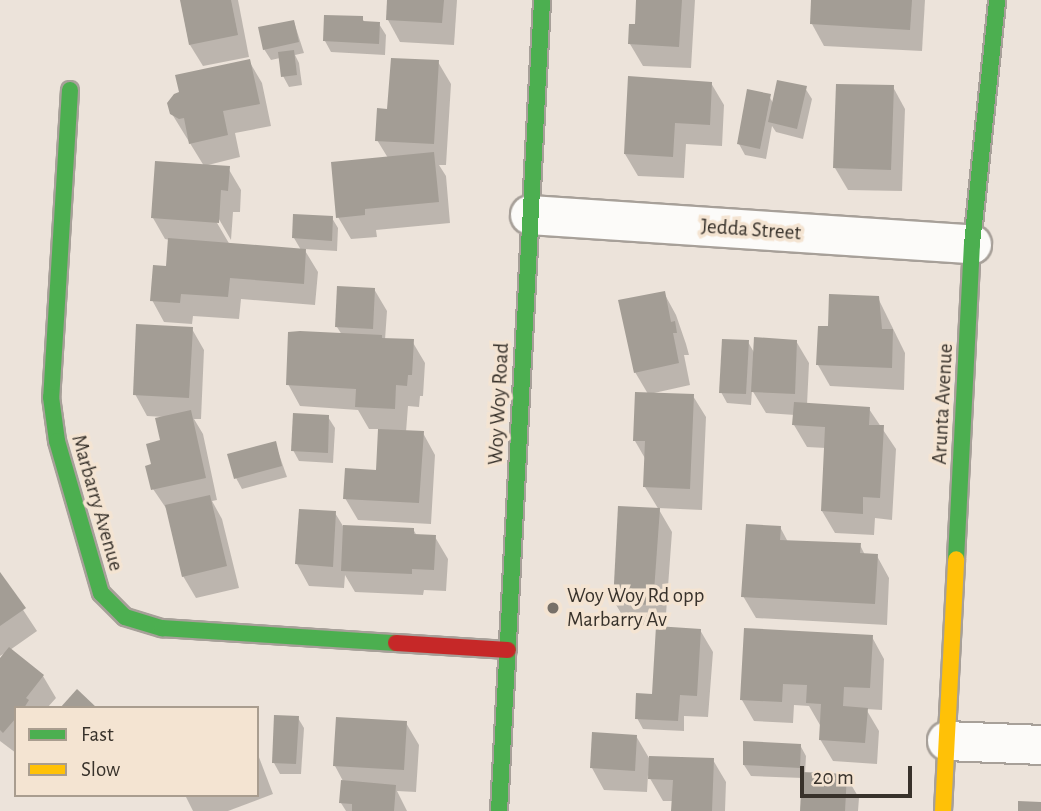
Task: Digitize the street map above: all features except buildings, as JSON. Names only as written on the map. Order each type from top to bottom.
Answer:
[{"type":"street","name":"Woy Woy Road","points":[[499,811],[542,0]]},
{"type":"street","name":"Arunta Avenue","points":[[943,811],[972,244],[997,0]]},
{"type":"street","name":"Marbarry Avenue","points":[[70,90],[51,397],[57,441],[101,593],[125,617],[162,628],[508,650]]},
{"type":"street","name":"Jedda Street","points":[[530,215],[972,244]]},
{"type":"street","points":[[947,741],[1041,745]]},
{"type":"traffic: fast","points":[[499,811],[542,0]]},
{"type":"traffic: fast","points":[[956,559],[972,244],[997,0]]},
{"type":"traffic: fast","points":[[70,90],[51,397],[57,441],[101,593],[125,617],[162,628],[396,643]]},
{"type":"traffic: slow","points":[[943,811],[956,559]]},
{"type":"traffic: jam","points":[[396,643],[508,650]]},
{"type":"place","name":"Woy Woy Rd opp Marbarry Av","points":[[553,608]]}]
